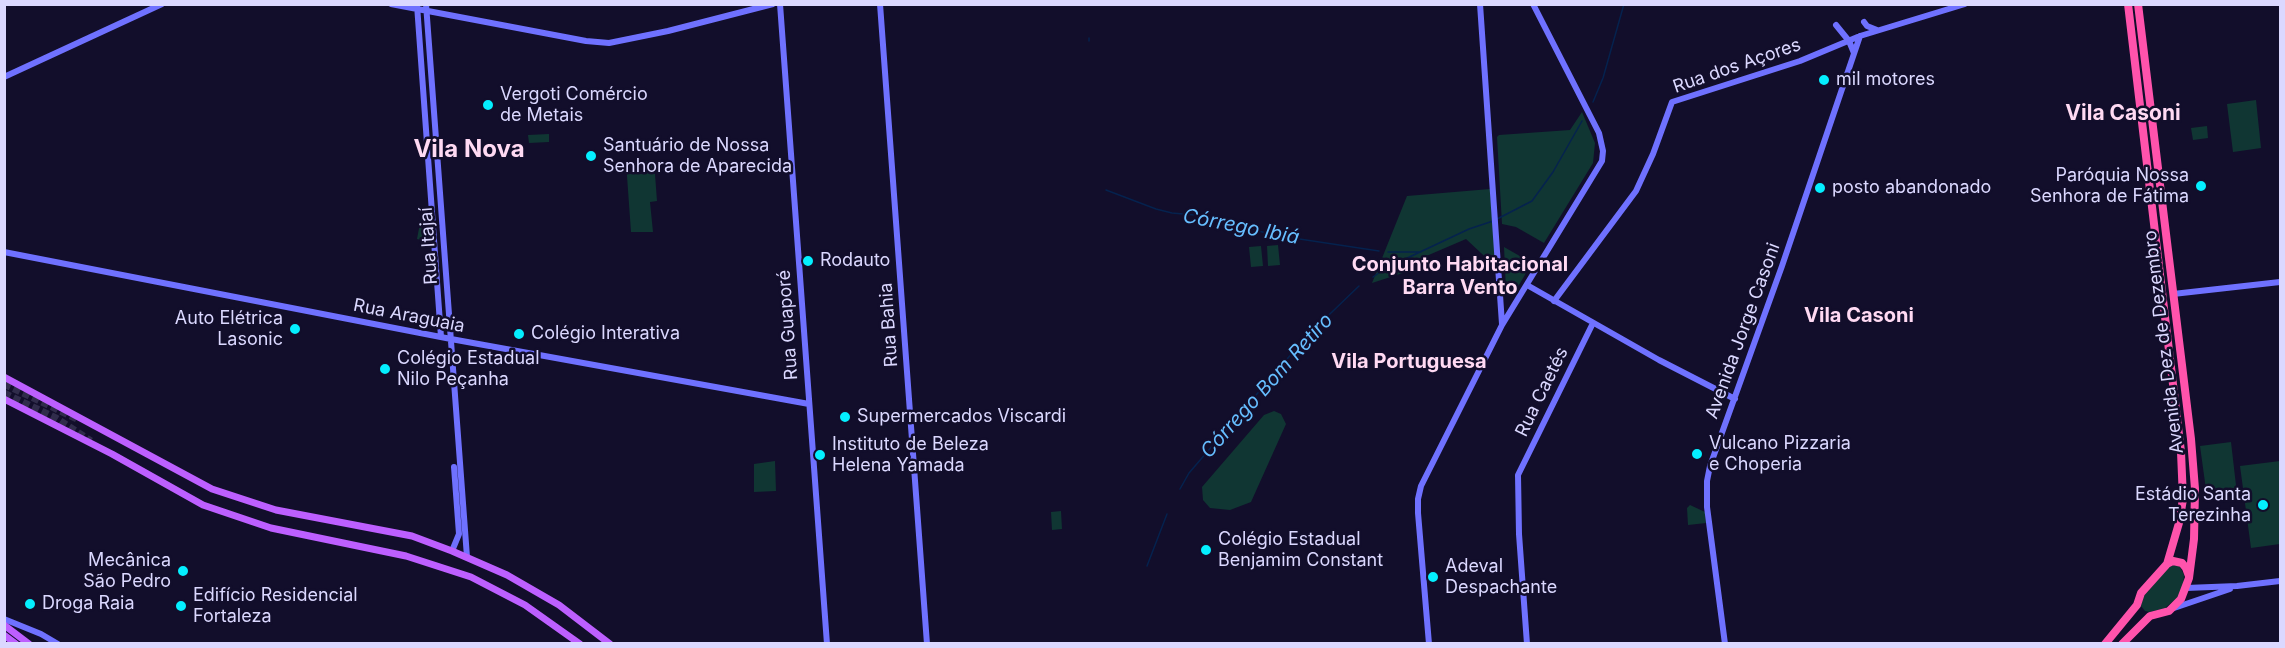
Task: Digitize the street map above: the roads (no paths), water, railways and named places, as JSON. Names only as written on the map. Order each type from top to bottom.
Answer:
[{"type":"highway","name":"Avenida Dez de Dezembro","points":[[2105,644],[2137,605],[2141,593],[2167,564],[2182,511],[2181,463],[2128,4]]},
{"type":"highway","name":"Avenida Dez de Dezembro","points":[[2138,4],[2192,438],[2194,540],[2186,588],[2173,608]]},
{"type":"highway","points":[[2167,564],[2173,561],[2182,563],[2189,578]]},
{"type":"highway","points":[[2137,605],[2141,614],[2150,616],[2163,614],[2173,608]]},
{"type":"highway","points":[[2122,644],[2150,616]]},
{"type":"main road","points":[[4,377],[212,489],[276,510],[412,536],[467,557],[559,605],[610,644]]},
{"type":"main road","points":[[4,399],[112,454],[203,505],[271,528],[406,556],[471,577],[525,604],[580,644]]},
{"type":"main road","points":[[4,625],[29,644]]},
{"type":"main road","points":[[4,635],[16,644]]},
{"type":"street","points":[[4,77],[162,4]]},
{"type":"street","points":[[391,4],[426,7],[586,41],[609,43],[668,31],[773,4]]},
{"type":"street","name":"Rua Guaporé","points":[[780,4],[827,644]]},
{"type":"street","name":"Rua Bahia","points":[[880,4],[927,644]]},
{"type":"street","points":[[1480,4],[1502,325]]},
{"type":"street","points":[[1429,644],[1418,499],[1421,486],[1502,325],[1602,161],[1603,151],[1593,121],[1533,4]]},
{"type":"street","name":"Rua dos Açores","points":[[1554,301],[1636,191],[1653,154],[1672,102],[1793,63],[1860,36],[1965,4]]},
{"type":"street","name":"Rua Itajaí","points":[[417,7],[441,337]]},
{"type":"street","name":"Rua Itajaí","points":[[426,7],[467,557]]},
{"type":"street","points":[[1864,22],[1870,28],[1881,30]]},
{"type":"street","points":[[1836,25],[1849,40],[1854,54]]},
{"type":"street","name":"Avenida Jorge Casoni","points":[[1725,644],[1707,507],[1707,481],[1710,466],[1860,36]]},
{"type":"street","name":"Rua Araguaia","points":[[4,252],[451,339],[809,404]]},
{"type":"street","points":[[2173,294],[2280,282]]},
{"type":"street","points":[[1527,285],[1735,399]]},
{"type":"street","name":"Rua Caetés","points":[[1527,644],[1518,475],[1593,323]]},
{"type":"street","points":[[452,551],[459,534],[454,467]]},
{"type":"street","points":[[2186,588],[2280,581]]},
{"type":"street","points":[[2173,608],[2237,586]]},
{"type":"street","points":[[4,619],[41,634],[58,644]]},
{"type":"waterway","name":"Córrego Bom Retiro","points":[[1593,102],[1603,78],[1624,4]]},
{"type":"waterway","name":"Córrego Bom Retiro","points":[[1497,219],[1532,201],[1553,172],[1582,121]]},
{"type":"waterway","name":"Córrego Ibiá","points":[[1106,190],[1172,213],[1206,216],[1273,235],[1379,251]]},
{"type":"waterway","name":"Córrego Bom Retiro","points":[[1373,277],[1386,268],[1469,229],[1493,221]]},
{"type":"waterway","name":"Córrego Ibiá","points":[[1388,252],[1421,252]]},
{"type":"waterway","name":"Córrego Bom Retiro","points":[[1180,489],[1189,473],[1306,337],[1359,286]]},
{"type":"waterway","name":"Córrego Bom Retiro","points":[[1147,566],[1167,514]]},
{"type":"tunnel","points":[[4,384],[77,419]]},
{"type":"tunnel","points":[[4,393],[56,418],[91,441]]},
{"type":"place","name":"mil motores","points":[[1824,80]]},
{"type":"place","name":"Vergoti Comércio de Metais","points":[[488,105]]},
{"type":"place","name":"Santuário de Nossa Senhora de Aparecida","points":[[591,156]]},
{"type":"place","name":"Paróquia Nossa Senhora de Fátima","points":[[2201,186]]},
{"type":"place","name":"posto abandonado","points":[[1820,188]]},
{"type":"place","name":"Rodauto","points":[[808,261]]},
{"type":"place","name":"Auto Elétrica Lasonic","points":[[295,329]]},
{"type":"place","name":"Colégio Interativa","points":[[519,334]]},
{"type":"place","name":"Colégio Estadual Nilo Peçanha","points":[[385,369]]},
{"type":"place","name":"Supermercados Viscardi","points":[[845,417]]},
{"type":"place","name":"Vulcano Pizzaria e Choperia","points":[[1697,454]]},
{"type":"place","name":"Instituto de Beleza Helena Yamada","points":[[820,455]]},
{"type":"place","name":"Estádio Santa Terezinha","points":[[2263,505]]},
{"type":"place","name":"Colégio Estadual Benjamim Constant","points":[[1206,550]]},
{"type":"place","name":"Mecânica São Pedro","points":[[183,571]]},
{"type":"place","name":"Adeval Despachante","points":[[1433,577]]},
{"type":"place","name":"Droga Raia","points":[[30,604]]},
{"type":"place","name":"Edifício Residencial Fortaleza","points":[[181,606]]},
{"type":"district","name":"Vila Casoni","points":[[2123,114]]},
{"type":"district","name":"Vila Nova","points":[[469,150]]},
{"type":"district","name":"Conjunto Habitacional Barra Vento","points":[[1460,276]]},
{"type":"district","name":"Vila Casoni","points":[[1859,316]]},
{"type":"district","name":"Vila Portuguesa","points":[[1409,362]]}]
